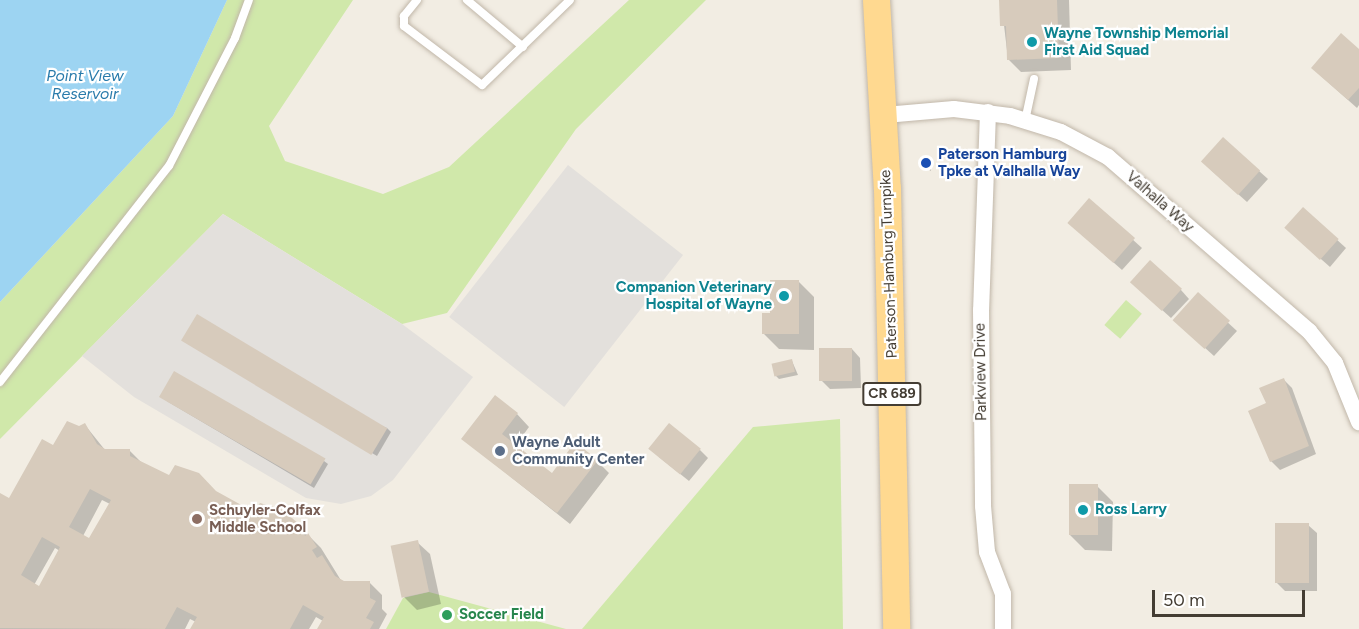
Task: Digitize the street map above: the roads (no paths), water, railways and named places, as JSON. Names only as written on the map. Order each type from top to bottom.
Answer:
[{"type":"main road","name":"Paterson-Hamburg Turnpike","points":[[876,0],[885,115],[896,629]]},
{"type":"main road","name":"Paterson-Hamburg Turnpike","points":[[885,115],[893,0]]},
{"type":"street","name":"Valhalla Way","points":[[885,115],[954,109],[988,112],[1061,132],[1108,157],[1309,331],[1335,363],[1359,422]]},
{"type":"street","name":"Parkview Drive","points":[[988,112],[981,310],[983,506],[987,552],[1003,594],[1003,629]]},
{"type":"lane","points":[[0,382],[169,166],[235,38],[249,0]]},
{"type":"lane","points":[[417,0],[404,16],[404,26],[482,85],[570,0]]},
{"type":"lane","points":[[467,0],[523,47]]},
{"type":"lane","points":[[1025,121],[1034,79]]},
{"type":"water","name":"Point View Reservoir","points":[[0,0],[227,0],[173,116],[0,302]]},
{"type":"place","name":"Wayne Township Memorial First Aid Squad","points":[[1032,42]]},
{"type":"place","name":"Paterson Hamburg Tpke at Valhalla Way","points":[[926,163]]},
{"type":"place","name":"Companion Veterinary Hospital of Wayne","points":[[784,296]]},
{"type":"place","name":"Wayne Adult Community Center","points":[[500,451]]},
{"type":"place","name":"Ross Larry","points":[[1083,510]]},
{"type":"place","name":"Schuyler-Colfax Middle School","points":[[197,519]]},
{"type":"place","name":"Soccer Field","points":[[447,615]]}]
